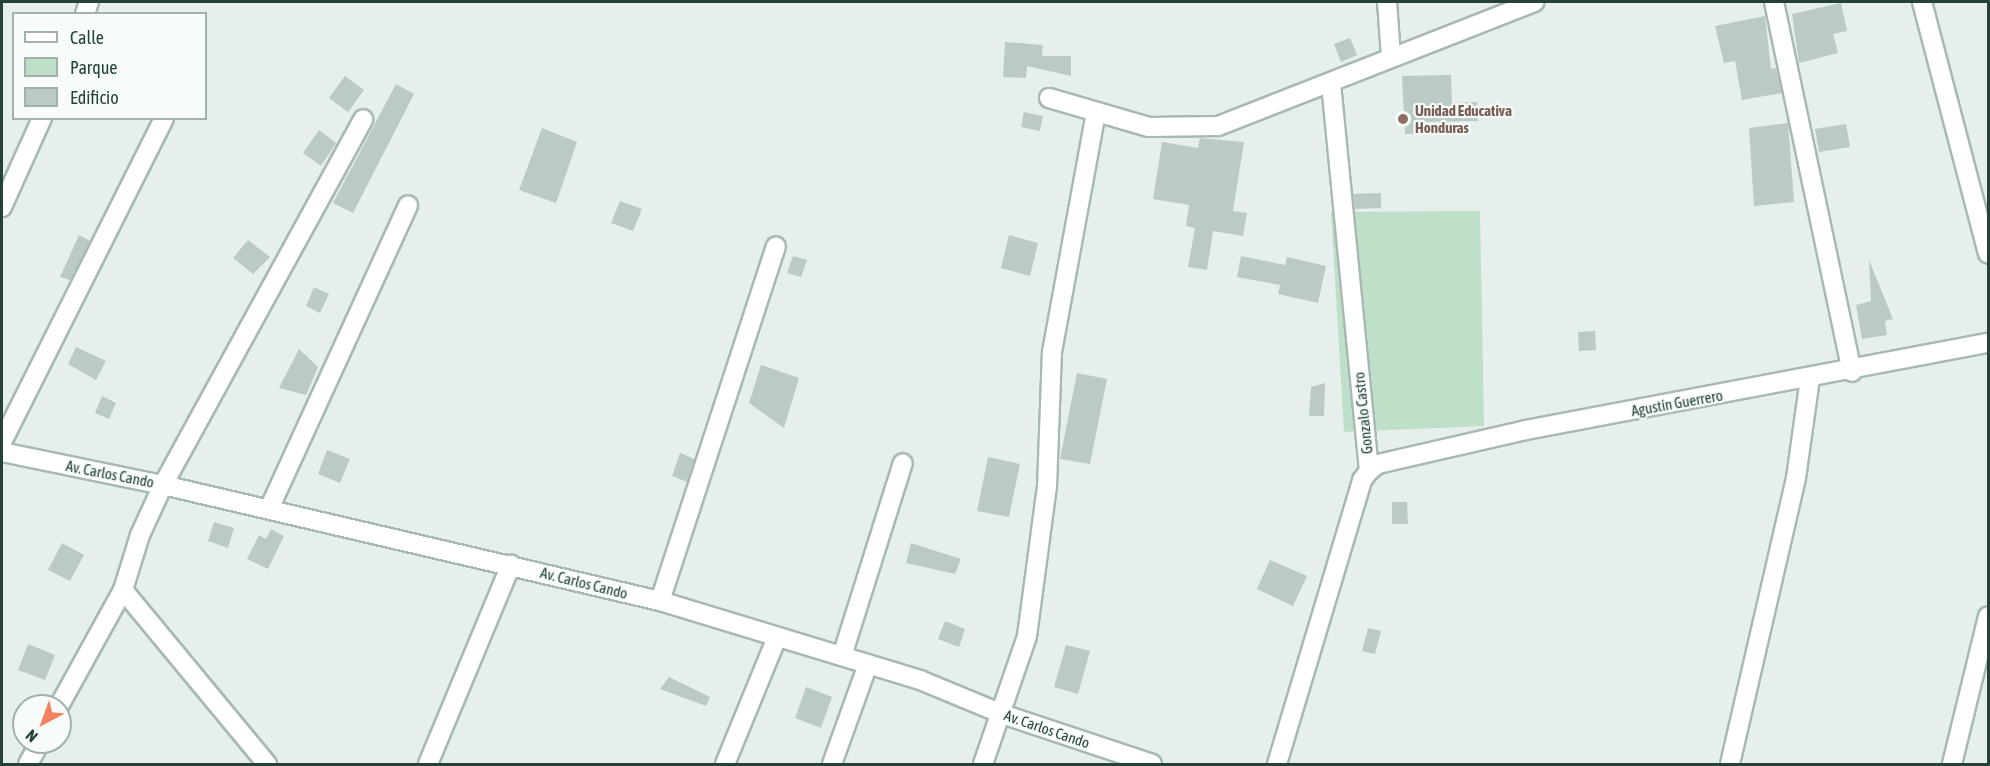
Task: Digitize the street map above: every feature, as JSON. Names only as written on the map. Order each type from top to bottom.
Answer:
[{"type":"street","points":[[1387,2],[1391,57]]},
{"type":"street","points":[[1049,98],[1149,127],[1218,126],[1535,2]]},
{"type":"street","points":[[1774,2],[1852,372]]},
{"type":"street","points":[[1922,2],[1989,254]]},
{"type":"street","name":"Gonzalo Castro","points":[[1277,765],[1362,480],[1369,471],[1331,83]]},
{"type":"street","points":[[983,765],[1027,636],[1047,487],[1052,352],[1096,113]]},
{"type":"street","points":[[66,694],[123,590],[140,535],[164,485],[363,119]]},
{"type":"street","points":[[2,207],[41,120]]},
{"type":"street","points":[[2,442],[163,120]]},
{"type":"street","points":[[269,509],[408,205]]},
{"type":"street","points":[[660,601],[776,247]]},
{"type":"street","name":"Agustín Guerrero","points":[[1369,471],[1377,464],[1526,430],[1852,372],[1989,343]]},
{"type":"street","points":[[1730,765],[1796,478],[1810,379]]},
{"type":"street","name":"Av. Carlos Cando","points":[[2,452],[164,485],[660,601],[868,664],[1002,714],[1152,765]]},
{"type":"street","points":[[842,656],[903,464]]},
{"type":"street","points":[[428,765],[511,565]]},
{"type":"street","points":[[123,590],[267,765]]},
{"type":"street","points":[[1952,765],[1989,616]]},
{"type":"street","points":[[725,765],[777,637]]},
{"type":"street","points":[[832,765],[868,664]]},
{"type":"green space","points":[[1480,211],[1484,426],[1344,432],[1331,212]]},
{"type":"building","points":[[1841,3],[1847,31],[1833,34],[1838,53],[1799,63],[1792,14]]},
{"type":"building","points":[[1765,16],[1771,69],[1776,68],[1782,93],[1742,100],[1735,61],[1724,63],[1715,26]]},
{"type":"building","points":[[1350,38],[1357,55],[1341,62],[1334,44]]},
{"type":"building","points":[[1005,42],[1043,45],[1042,56],[1071,56],[1071,76],[1027,66],[1026,78],[1003,77]]},
{"type":"building","points":[[1451,75],[1452,103],[1477,102],[1478,121],[1425,122],[1425,134],[1405,134],[1402,76]]},
{"type":"building","points":[[345,76],[364,90],[348,112],[329,98]]},
{"type":"building","points":[[396,84],[414,94],[353,213],[333,203]]},
{"type":"building","points":[[1024,112],[1043,116],[1040,131],[1021,127]]},
{"type":"building","points":[[1788,123],[1794,202],[1754,206],[1749,128]]},
{"type":"building","points":[[1846,124],[1850,147],[1819,152],[1815,129]]},
{"type":"building","points":[[542,128],[577,142],[556,203],[519,190]]},
{"type":"building","points":[[319,130],[336,143],[321,166],[303,153]]},
{"type":"building","points":[[1200,138],[1244,142],[1233,211],[1247,213],[1243,236],[1213,231],[1207,270],[1188,267],[1195,228],[1186,226],[1189,205],[1153,199],[1162,142],[1198,148]]},
{"type":"building","points":[[1381,193],[1381,208],[1355,209],[1353,194]]},
{"type":"building","points":[[620,201],[642,209],[633,231],[611,223]]},
{"type":"building","points":[[79,235],[90,241],[70,280],[60,277]]},
{"type":"building","points":[[1009,235],[1038,243],[1030,276],[1001,268]]},
{"type":"building","points":[[248,240],[270,257],[253,274],[233,258]]},
{"type":"building","points":[[793,256],[807,260],[801,277],[787,273]]},
{"type":"building","points":[[1241,256],[1285,265],[1287,257],[1326,266],[1318,303],[1278,294],[1280,285],[1237,277]]},
{"type":"building","points":[[1869,260],[1893,319],[1885,321],[1887,335],[1862,339],[1856,305],[1871,301]]},
{"type":"building","points":[[314,287],[329,294],[320,313],[306,306]]},
{"type":"building","points":[[1595,331],[1596,350],[1579,351],[1578,332]]},
{"type":"building","points":[[76,347],[106,361],[96,380],[68,364]]},
{"type":"building","points":[[299,349],[318,367],[306,395],[279,388]]},
{"type":"building","points":[[761,365],[799,378],[784,428],[749,403]]},
{"type":"building","points":[[1077,373],[1107,379],[1090,464],[1060,459]]},
{"type":"building","points":[[1325,383],[1324,416],[1309,416],[1311,387]]},
{"type":"building","points":[[102,396],[116,403],[109,419],[95,413]]},
{"type":"building","points":[[327,450],[350,459],[340,483],[318,474]]},
{"type":"building","points":[[680,453],[695,459],[687,482],[672,476]]},
{"type":"building","points":[[988,457],[1020,464],[1009,517],[977,511]]},
{"type":"building","points":[[1392,502],[1407,502],[1408,524],[1392,524]]},
{"type":"building","points":[[214,522],[234,528],[228,548],[208,541]]},
{"type":"building","points":[[271,529],[284,536],[268,569],[247,559],[259,535],[266,539]]},
{"type":"building","points":[[62,543],[84,555],[70,581],[48,570]]},
{"type":"building","points":[[911,543],[961,559],[955,574],[906,563]]},
{"type":"building","points":[[1270,560],[1307,576],[1293,606],[1257,589]]},
{"type":"building","points":[[945,621],[965,629],[959,647],[938,639]]},
{"type":"building","points":[[1368,628],[1381,631],[1375,654],[1362,651]]},
{"type":"building","points":[[28,644],[55,655],[45,680],[18,670]]},
{"type":"building","points":[[1066,645],[1090,651],[1078,694],[1054,687]]},
{"type":"building","points":[[669,677],[710,697],[706,706],[660,689]]},
{"type":"building","points":[[806,687],[832,697],[821,728],[795,718]]},
{"type":"place","name":"Unidad Educativa Honduras","points":[[1403,119]]}]
